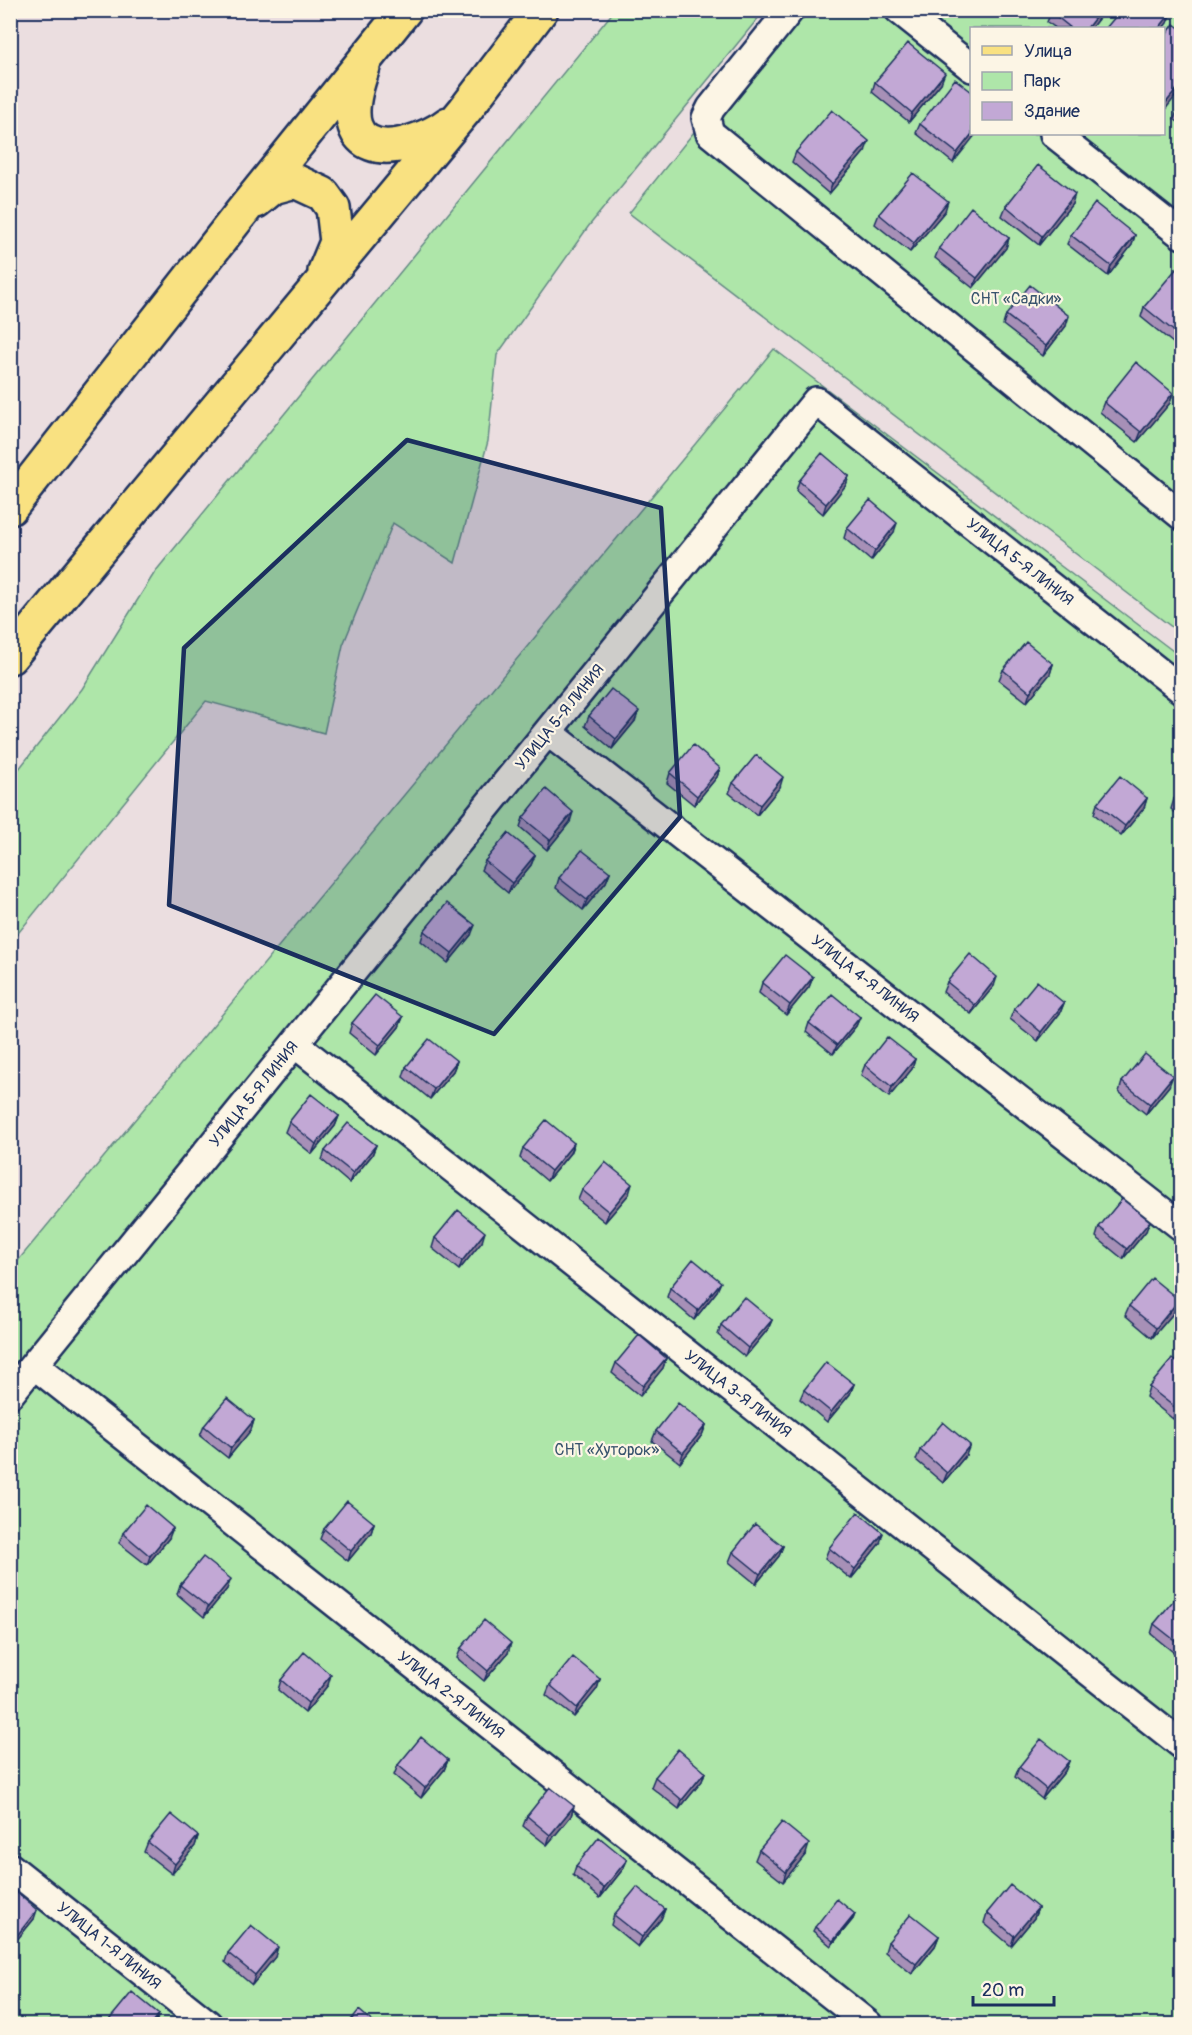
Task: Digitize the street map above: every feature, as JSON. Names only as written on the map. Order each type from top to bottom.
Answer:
[{"type":"main road","points":[[10,508],[238,217],[405,10]]},
{"type":"main road","points":[[10,657],[465,110],[541,10]]},
{"type":"main road","points":[[380,41],[365,60],[353,104],[355,126],[364,141],[381,147],[399,146],[445,127],[465,110]]},
{"type":"main road","points":[[238,217],[273,187],[295,181],[323,194],[333,208],[337,242],[318,286]]},
{"type":"street","points":[[790,10],[711,108],[706,118],[710,133],[1182,516]]},
{"type":"street","points":[[899,10],[970,66]]},
{"type":"street","points":[[1055,135],[1182,235]]},
{"type":"street","name":"УЛИЦА 5-Я ЛИНИЯ","points":[[10,1394],[816,401],[1182,690]]},
{"type":"street","name":"УЛИЦА 4-Я ЛИНИЯ","points":[[548,732],[1182,1227]]},
{"type":"street","name":"УЛИЦА 3-Я ЛИНИЯ","points":[[295,1044],[1182,1744]]},
{"type":"street","name":"УЛИЦА 2-Я ЛИНИЯ","points":[[34,1365],[868,2025]]},
{"type":"street","name":"УЛИЦА 1-Я ЛИНИЯ","points":[[10,1867],[208,2025]]},
{"type":"highlighted area","points":[[407,440],[661,508],[680,817],[494,1034],[169,905],[184,648]]},
{"type":"green space","points":[[614,11],[764,11],[588,227],[497,355],[488,441],[455,563],[393,523],[343,645],[324,733],[206,701],[11,942],[11,779],[82,689],[155,572]]},
{"type":"green space","name":"СНТ «Садки»","points":[[791,11],[1181,11],[1181,634],[629,213]]},
{"type":"green space","name":"СНТ «Хуторок»","points":[[774,349],[1181,657],[1181,2024],[11,2024],[11,1269]]},
{"type":"building","points":[[1052,10],[1101,10],[1088,27],[1070,27],[1051,12]]},
{"type":"building","points":[[1121,10],[1168,10],[1171,13],[1160,27],[1107,27]]},
{"type":"building","points":[[1174,24],[1182,30],[1182,83],[1165,104],[1165,37]]},
{"type":"building","points":[[908,43],[945,73],[912,113],[875,82]]},
{"type":"building","points":[[955,79],[970,90],[971,135],[957,153],[920,124]]},
{"type":"building","points":[[832,110],[869,141],[832,184],[796,152]]},
{"type":"building","points":[[1038,165],[1075,194],[1042,236],[1006,206]]},
{"type":"building","points":[[913,173],[948,201],[914,243],[879,214]]},
{"type":"building","points":[[1095,203],[1135,235],[1111,266],[1071,235]]},
{"type":"building","points":[[971,207],[1009,238],[977,278],[939,248]]},
{"type":"building","points":[[1177,268],[1182,271],[1181,337],[1144,307]]},
{"type":"building","points":[[1030,285],[1069,316],[1046,346],[1006,315]]},
{"type":"building","points":[[1136,362],[1173,393],[1141,432],[1104,402]]},
{"type":"building","points":[[822,453],[849,476],[826,504],[799,481]]},
{"type":"building","points":[[870,500],[897,523],[875,551],[847,528]]},
{"type":"building","points":[[1026,642],[1053,664],[1030,692],[1003,670]]},
{"type":"building","points":[[611,689],[639,711],[616,739],[589,716]]},
{"type":"building","points":[[693,745],[720,768],[697,796],[670,773]]},
{"type":"building","points":[[756,755],[783,777],[760,805],[733,783]]},
{"type":"building","points":[[1120,776],[1147,798],[1125,826],[1097,804]]},
{"type":"building","points":[[546,789],[573,812],[550,840],[523,818]]},
{"type":"building","points":[[1182,790],[1182,805],[1174,799]]},
{"type":"building","points":[[508,833],[535,855],[512,883],[485,861]]},
{"type":"building","points":[[582,850],[610,872],[587,900],[559,878]]},
{"type":"building","points":[[447,903],[475,925],[452,953],[424,931]]},
{"type":"building","points":[[970,954],[997,977],[975,1005],[947,982]]},
{"type":"building","points":[[785,955],[813,977],[790,1005],[762,983]]},
{"type":"building","points":[[1037,981],[1064,1003],[1041,1032],[1014,1009]]},
{"type":"building","points":[[832,994],[860,1017],[837,1045],[809,1023]]},
{"type":"building","points":[[375,995],[403,1017],[380,1045],[352,1023]]},
{"type":"building","points":[[887,1037],[915,1059],[892,1087],[865,1065]]},
{"type":"building","points":[[429,1039],[457,1061],[434,1089],[406,1067]]},
{"type":"building","points":[[1145,1054],[1173,1076],[1150,1104],[1122,1082]]},
{"type":"building","points":[[311,1094],[339,1116],[316,1144],[289,1122]]},
{"type":"building","points":[[546,1120],[574,1143],[551,1171],[523,1148]]},
{"type":"building","points":[[348,1123],[376,1145],[353,1173],[325,1151]]},
{"type":"building","points":[[605,1162],[632,1184],[609,1212],[582,1190]]},
{"type":"building","points":[[1122,1199],[1150,1221],[1127,1249],[1099,1227]]},
{"type":"building","points":[[458,1210],[485,1232],[462,1261],[435,1238]]},
{"type":"building","points":[[693,1259],[721,1282],[698,1310],[670,1288]]},
{"type":"building","points":[[1152,1278],[1179,1300],[1156,1328],[1129,1306]]},
{"type":"building","points":[[744,1297],[772,1320],[748,1348],[721,1325]]},
{"type":"building","points":[[639,1335],[666,1358],[643,1386],[616,1363]]},
{"type":"building","points":[[1172,1359],[1182,1366],[1182,1403],[1177,1409],[1149,1387]]},
{"type":"building","points":[[826,1362],[854,1384],[831,1412],[804,1390]]},
{"type":"building","points":[[227,1398],[254,1420],[231,1448],[204,1426]]},
{"type":"building","points":[[678,1403],[706,1425],[683,1453],[656,1431]]},
{"type":"building","points":[[943,1422],[970,1445],[947,1473],[920,1450]]},
{"type":"building","points":[[347,1501],[374,1523],[351,1551],[324,1529]]},
{"type":"building","points":[[146,1505],[173,1528],[150,1556],[123,1533]]},
{"type":"building","points":[[858,1512],[883,1533],[855,1569],[829,1548]]},
{"type":"building","points":[[755,1524],[783,1546],[760,1574],[733,1552]]},
{"type":"building","points":[[203,1557],[231,1579],[208,1607],[180,1585]]},
{"type":"building","points":[[1177,1596],[1182,1599],[1182,1646],[1154,1624]]},
{"type":"building","points":[[484,1620],[511,1643],[488,1671],[461,1648]]},
{"type":"building","points":[[304,1652],[331,1675],[308,1703],[281,1680]]},
{"type":"building","points":[[573,1657],[600,1679],[577,1708],[550,1685]]},
{"type":"building","points":[[421,1737],[448,1760],[425,1788],[398,1765]]},
{"type":"building","points":[[1041,1739],[1069,1761],[1046,1789],[1019,1767]]},
{"type":"building","points":[[678,1749],[705,1772],[682,1800],[655,1777]]},
{"type":"building","points":[[550,1787],[574,1806],[550,1835],[527,1816]]},
{"type":"building","points":[[171,1814],[198,1836],[175,1864],[148,1842]]},
{"type":"building","points":[[782,1822],[809,1844],[786,1872],[759,1850]]},
{"type":"building","points":[[599,1837],[627,1860],[604,1888],[576,1866]]},
{"type":"building","points":[[1010,1885],[1038,1908],[1014,1936],[987,1913]]},
{"type":"building","points":[[10,1887],[37,1910],[15,1938],[10,1934]]},
{"type":"building","points":[[637,1887],[665,1909],[642,1937],[614,1915]]},
{"type":"building","points":[[837,1899],[855,1914],[833,1941],[815,1927]]},
{"type":"building","points":[[911,1914],[939,1936],[916,1964],[888,1942]]},
{"type":"building","points":[[251,1925],[278,1947],[255,1975],[228,1953]]},
{"type":"building","points":[[132,1992],[159,2014],[151,2025],[115,2025],[109,2020]]},
{"type":"building","points":[[359,2010],[376,2025],[347,2025]]}]
